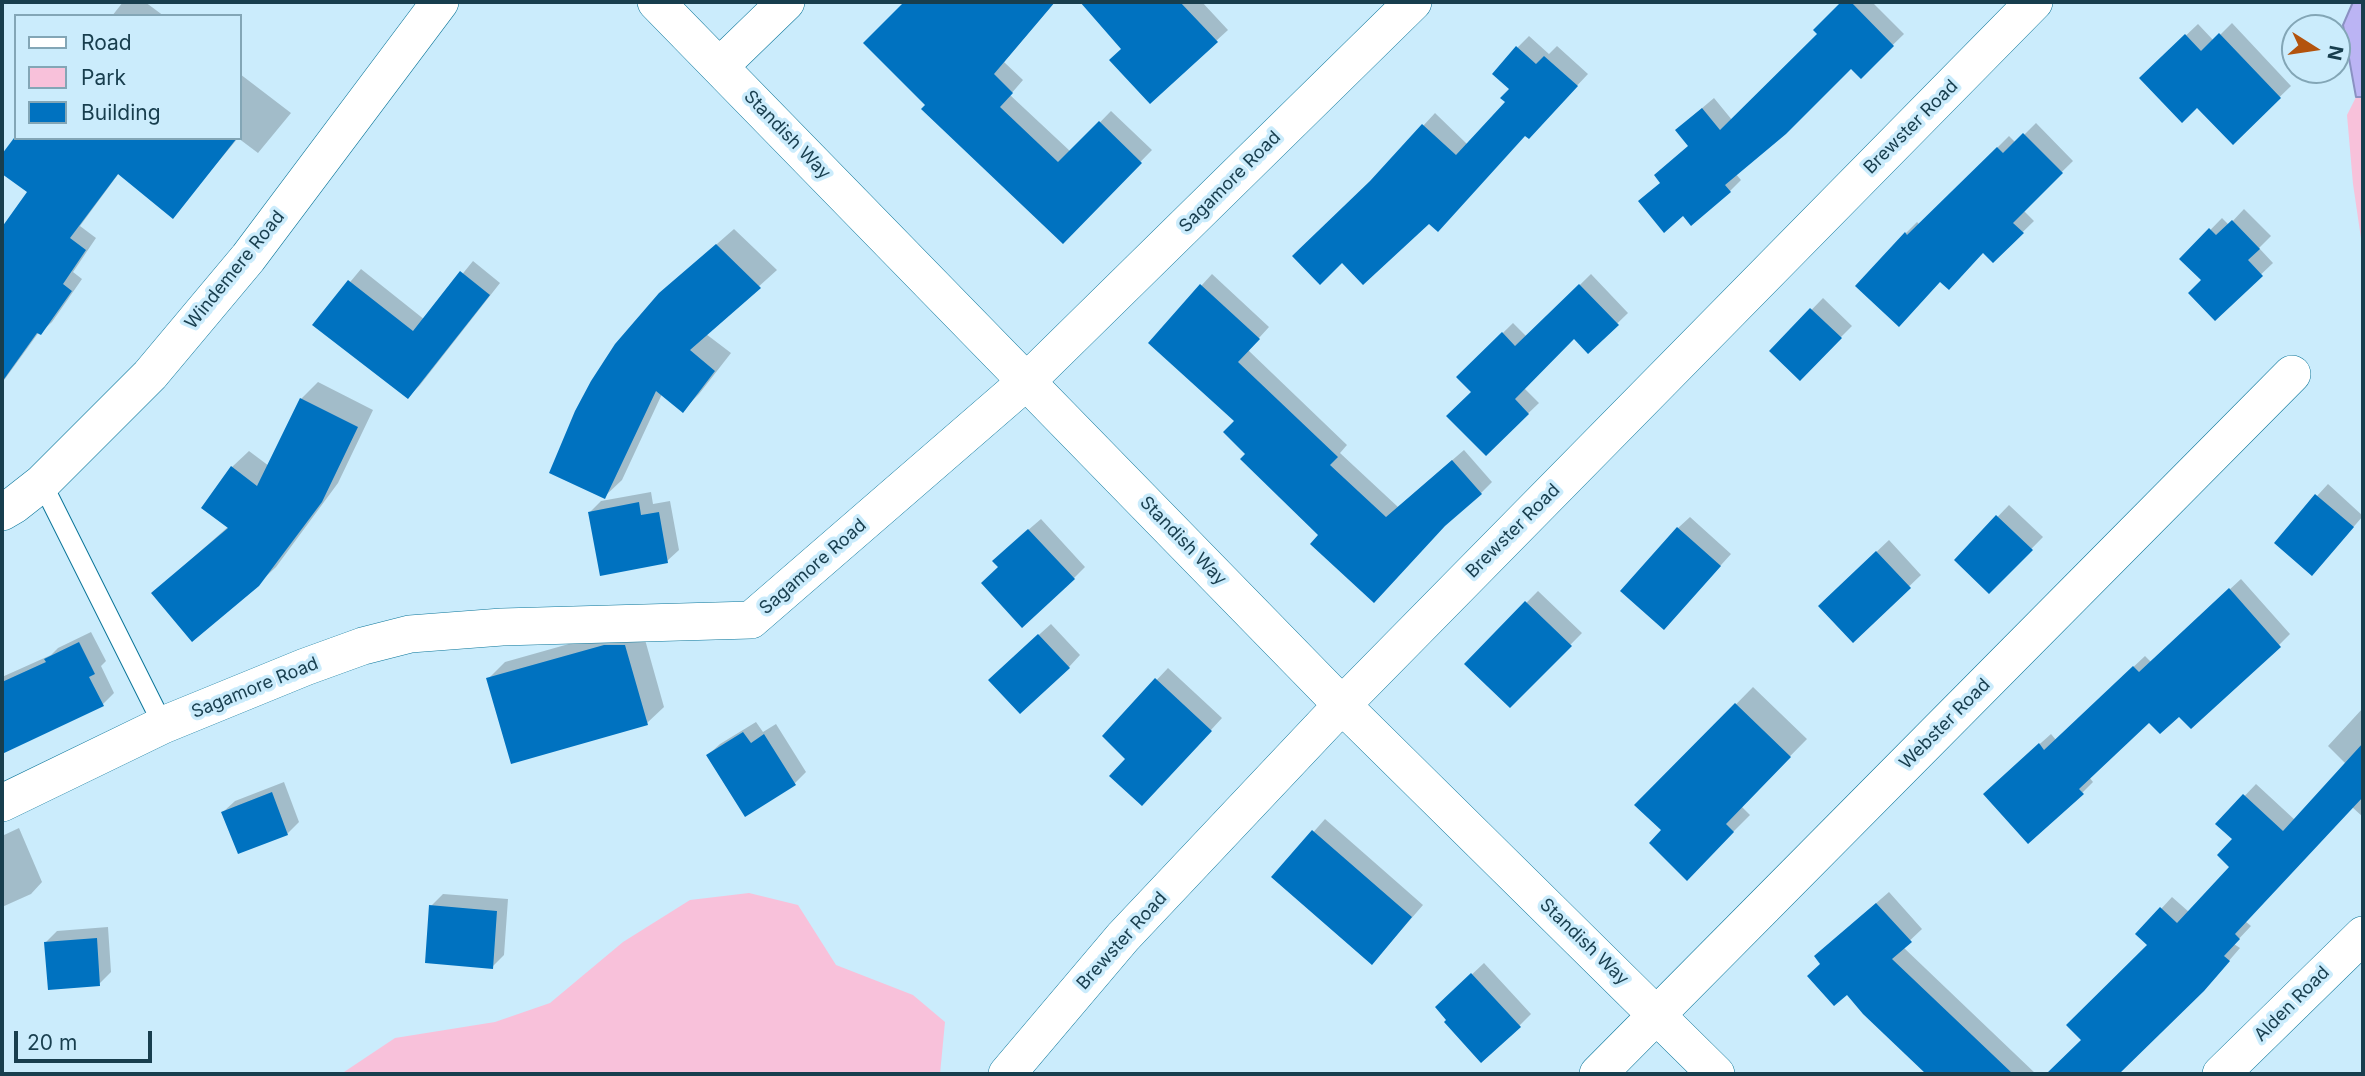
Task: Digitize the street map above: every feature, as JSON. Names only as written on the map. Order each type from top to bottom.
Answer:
[{"type":"street","name":"Windemere Road","points":[[2,512],[42,483],[150,375],[248,258],[440,2]]},
{"type":"street","name":"Standish Way","points":[[656,2],[1342,705],[1716,1074]]},
{"type":"street","points":[[720,66],[786,2]]},
{"type":"street","name":"Sagamore Road","points":[[2,803],[163,725],[305,667],[363,646],[410,634],[502,627],[751,620],[1027,382],[1413,2]]},
{"type":"street","name":"Brewster Road","points":[[1007,1074],[1123,937],[1342,705],[2034,2]]},
{"type":"street","name":"Webster Road","points":[[1598,1074],[2292,374]]},
{"type":"street","name":"Alden Road","points":[[2221,1074],[2363,934]]},
{"type":"lane","points":[[42,483],[163,725]]},
{"type":"green space","points":[[2356,97],[2363,97],[2363,252],[2347,115]]},
{"type":"green space","points":[[749,893],[798,905],[836,965],[913,995],[945,1022],[940,1074],[341,1074],[395,1038],[495,1022],[550,1003],[623,942],[690,900]]},
{"type":"shaded area","points":[[2353,2],[2363,2],[2363,97],[2356,97],[2351,69],[2351,14],[2348,14]]},
{"type":"building","points":[[904,2],[1055,2],[994,74],[1013,93],[1000,107],[1058,162],[1099,121],[1142,163],[1063,244],[921,109],[925,105],[863,43]]},
{"type":"building","points":[[1080,2],[1180,2],[1218,42],[1150,104],[1109,60],[1121,49]]},
{"type":"building","points":[[1841,2],[1851,2],[1894,46],[1861,79],[1851,69],[1786,134],[1725,185],[1731,192],[1691,226],[1683,216],[1664,233],[1638,201],[1660,183],[1654,175],[1688,146],[1675,130],[1702,108],[1720,130],[1817,34],[1813,30]]},
{"type":"building","points":[[2219,33],[2281,98],[2233,145],[2197,108],[2182,123],[2139,78],[2185,34],[2201,51]]},
{"type":"building","points":[[1516,46],[1536,64],[1544,56],[1578,86],[1529,139],[1525,136],[1438,232],[1429,224],[1363,285],[1342,263],[1320,285],[1292,256],[1370,181],[1422,124],[1456,155],[1505,102],[1500,98],[1509,89],[1492,74]]},
{"type":"building","points":[[2023,133],[2063,173],[2013,223],[2024,233],[1993,263],[1983,253],[1949,290],[1940,282],[1899,327],[1855,286],[1905,232],[1907,235],[1997,147],[2003,153]]},
{"type":"building","points":[[14,138],[235,140],[173,219],[118,174],[70,238],[86,250],[63,284],[72,291],[41,335],[37,333],[2,382],[2,227],[27,192],[2,174],[2,154]]},
{"type":"building","points":[[2232,220],[2260,249],[2248,260],[2263,276],[2215,321],[2188,293],[2201,280],[2179,259],[2209,228],[2216,235]]},
{"type":"building","points":[[716,244],[761,288],[690,350],[715,371],[683,413],[656,391],[605,499],[549,473],[575,411],[615,344],[659,293]]},
{"type":"building","points":[[460,271],[490,295],[408,399],[312,325],[348,280],[413,331]]},
{"type":"building","points":[[1200,284],[1260,339],[1238,362],[1338,457],[1330,465],[1386,517],[1452,460],[1482,494],[1445,526],[1374,603],[1310,544],[1318,535],[1240,459],[1245,454],[1223,432],[1234,421],[1148,343]]},
{"type":"building","points":[[1579,284],[1619,325],[1588,354],[1574,339],[1515,399],[1529,414],[1486,456],[1446,416],[1471,392],[1456,377],[1502,332],[1515,346]]},
{"type":"building","points":[[1810,308],[1842,338],[1800,381],[1769,351]]},
{"type":"building","points":[[300,398],[358,427],[322,502],[259,586],[192,642],[151,593],[228,528],[201,508],[231,466],[257,486]]},
{"type":"building","points":[[2315,494],[2354,527],[2312,576],[2274,543]]},
{"type":"building","points":[[639,502],[641,515],[659,512],[668,563],[600,576],[588,512]]},
{"type":"building","points":[[1996,515],[2033,550],[1989,594],[1954,560]]},
{"type":"building","points":[[1677,527],[1721,566],[1664,630],[1620,591]]},
{"type":"building","points":[[1028,529],[1075,579],[1022,628],[981,583],[998,567],[992,561]]},
{"type":"building","points":[[1876,551],[1911,588],[1853,643],[1818,606]]},
{"type":"building","points":[[2229,588],[2281,647],[2191,729],[2179,717],[2160,734],[2149,723],[2079,789],[2084,794],[2028,844],[1983,794],[2039,743],[2044,750],[2133,666],[2139,672]]},
{"type":"building","points":[[1525,601],[1572,646],[1510,708],[1464,664]]},
{"type":"building","points":[[1038,634],[1070,668],[1020,714],[988,680]]},
{"type":"building","points":[[79,642],[95,674],[89,677],[104,706],[2,754],[2,682],[46,662],[44,659]]},
{"type":"building","points":[[604,645],[625,645],[648,725],[511,764],[486,678]]},
{"type":"building","points":[[1155,678],[1212,731],[1142,806],[1109,776],[1125,759],[1102,736]]},
{"type":"building","points":[[1735,703],[1791,757],[1726,824],[1734,832],[1687,881],[1649,843],[1661,830],[1634,805]]},
{"type":"building","points":[[743,732],[751,743],[764,734],[796,785],[745,817],[706,755]]},
{"type":"building","points":[[2363,743],[2363,797],[2235,934],[2240,939],[2224,956],[2230,961],[2204,991],[2119,1074],[2046,1074],[2081,1040],[2066,1025],[2147,945],[2135,934],[2160,907],[2177,923],[2229,867],[2217,855],[2232,839],[2215,824],[2243,794],[2283,831]]},
{"type":"building","points":[[272,792],[288,835],[238,854],[221,812]]},
{"type":"building","points":[[1312,830],[1412,917],[1372,965],[1271,877]]},
{"type":"building","points":[[1876,903],[1912,942],[1892,959],[2013,1074],[1926,1074],[1863,1014],[1847,995],[1834,1006],[1807,976],[1820,964],[1814,956]]},
{"type":"building","points":[[429,905],[497,911],[493,969],[425,963]]},
{"type":"building","points":[[97,938],[100,986],[48,990],[44,942]]},
{"type":"building","points":[[1471,973],[1521,1027],[1481,1063],[1444,1022],[1446,1020],[1435,1007]]}]
